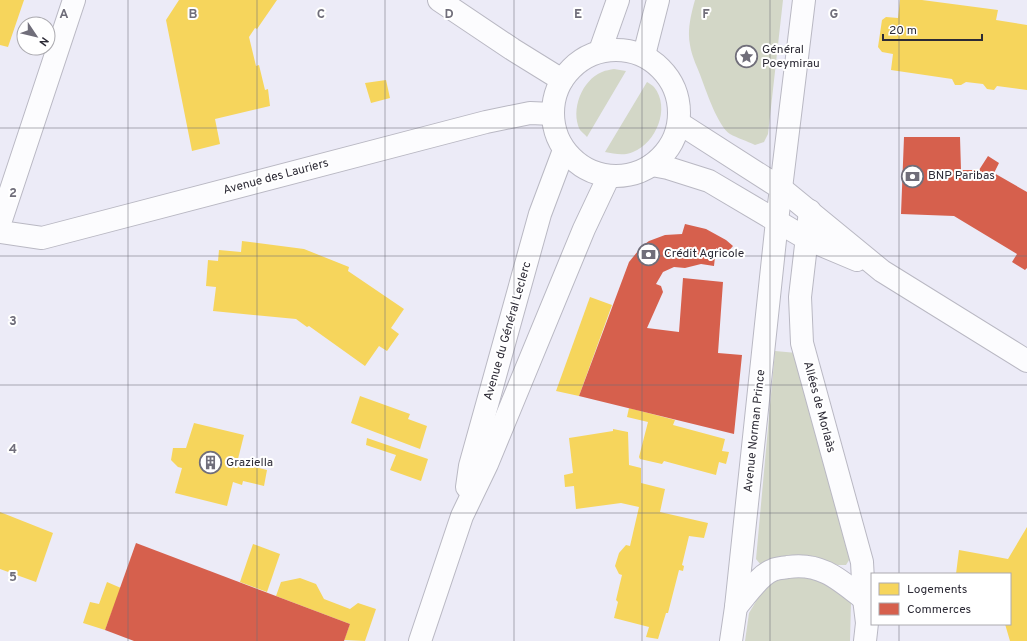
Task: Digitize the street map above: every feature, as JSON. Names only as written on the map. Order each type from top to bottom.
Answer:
[{"type":"street","points":[[0,223],[74,0]]},
{"type":"street","points":[[438,0],[562,80]]},
{"type":"street","points":[[600,51],[618,0]]},
{"type":"street","points":[[644,55],[658,0]]},
{"type":"street","points":[[777,221],[804,0]]},
{"type":"street","points":[[625,49],[644,55],[661,67],[673,84],[679,103],[679,123],[672,142],[659,160],[641,172],[620,176],[609,176],[586,170],[578,165],[564,150],[555,130],[552,109],[556,91],[562,80],[569,69],[585,57],[600,51],[625,49]]},
{"type":"street","name":"Avenue des Lauriers","points":[[0,232],[42,238],[486,122],[530,112],[553,114]]},
{"type":"street","points":[[679,123],[782,189],[882,271],[1027,361]]},
{"type":"street","name":"Avenue du Général Leclerc","points":[[462,516],[470,466],[540,214],[564,150]]},
{"type":"street","points":[[652,165],[668,168],[709,181],[807,238],[882,271]]},
{"type":"street","name":"Avenue du Général Leclerc","points":[[420,641],[462,516],[486,464],[584,229],[609,176]]},
{"type":"street","name":"Allées de Morlaàs","points":[[810,211],[800,297],[802,343],[862,562],[867,622],[865,641]]},
{"type":"street","name":"Avenue Norman Prince","points":[[732,641],[777,221]]},
{"type":"street","points":[[736,607],[759,580],[772,570],[793,566],[811,566],[831,574],[864,600]]},
{"type":"green space","points":[[695,0],[783,0],[768,134],[764,142],[755,145],[730,134],[717,117],[694,59],[689,40],[689,28]]},
{"type":"green space","points":[[614,69],[626,71],[587,137],[580,130],[577,122],[577,105],[580,96],[595,76],[604,71]]},
{"type":"green space","points":[[647,82],[654,87],[659,95],[661,105],[661,114],[654,133],[648,141],[633,152],[619,154],[605,152]]},
{"type":"green space","points":[[775,351],[797,353],[851,557],[846,565],[838,565],[825,561],[761,565],[756,559]]},
{"type":"green space","points":[[793,576],[812,578],[826,582],[844,595],[851,603],[850,641],[745,641],[749,613],[761,593],[774,581]]},
{"type":"building: Logements","points":[[0,0],[24,0],[19,16],[16,16],[16,24],[8,47],[0,45]]},
{"type":"building: Logements","points":[[179,0],[277,0],[257,29],[255,28],[249,37],[256,66],[259,65],[265,90],[268,89],[270,106],[215,119],[220,144],[192,151],[166,20]]},
{"type":"building: Logements","points":[[900,0],[922,0],[998,10],[996,20],[1027,25],[1027,90],[997,86],[994,90],[987,89],[983,84],[966,82],[961,85],[955,85],[952,79],[891,70],[893,54],[882,52],[878,47],[882,20],[886,17],[898,18]]},
{"type":"building: Logements","points":[[386,80],[390,98],[371,103],[365,83]]},
{"type":"building: Logements","points":[[242,241],[304,249],[349,267],[348,271],[404,309],[391,328],[399,334],[387,351],[379,346],[365,366],[309,326],[307,327],[296,319],[213,311],[216,287],[206,286],[208,260],[218,261],[219,250],[241,252]]},
{"type":"building: Logements","points":[[590,297],[612,305],[579,396],[556,391]]},
{"type":"building: Logements","points":[[360,396],[410,414],[408,419],[427,426],[420,449],[351,423]]},
{"type":"building: Logements","points":[[629,408],[675,420],[673,425],[725,439],[722,451],[729,452],[726,464],[719,462],[716,475],[664,461],[662,464],[640,459],[639,457],[648,422],[627,417]]},
{"type":"building: Logements","name":"Graziella","points":[[194,423],[244,435],[238,459],[248,462],[247,465],[267,470],[264,486],[243,481],[242,485],[233,482],[227,506],[175,493],[182,468],[178,467],[171,460],[173,448],[186,448]]},
{"type":"building: Logements","points":[[613,429],[628,432],[629,465],[641,468],[641,483],[665,489],[660,512],[708,523],[704,538],[689,536],[682,565],[684,566],[683,571],[679,570],[668,613],[666,613],[658,639],[646,637],[649,627],[614,618],[618,602],[616,600],[622,575],[619,574],[615,566],[619,553],[626,545],[630,546],[639,507],[621,503],[576,509],[574,486],[565,487],[564,475],[573,473],[569,438],[613,431]]},
{"type":"building: Logements","points":[[367,438],[428,459],[421,481],[390,470],[396,455],[366,445]]},
{"type":"building: Logements","points":[[0,512],[53,533],[36,582],[0,569]]},
{"type":"building: Logements","points":[[1027,527],[1027,641],[1010,641],[1005,625],[1011,625],[1011,573],[956,573],[959,550],[1008,559]]},
{"type":"building: Logements","points":[[253,544],[280,554],[267,592],[240,582]]},
{"type":"building: Logements","points":[[300,578],[316,584],[324,599],[350,609],[358,603],[376,609],[365,641],[344,640],[350,624],[276,596],[281,582]]},
{"type":"building: Logements","points":[[107,582],[121,588],[105,630],[83,623],[90,602],[99,604]]},
{"type":"building: Commerces","points":[[904,137],[960,137],[961,170],[979,170],[988,156],[999,163],[994,173],[1027,192],[1027,268],[1025,270],[1012,262],[1017,254],[954,216],[901,214]]},
{"type":"building: Commerces","points":[[685,224],[706,229],[726,240],[733,246],[726,254],[716,248],[714,266],[701,264],[685,268],[674,267],[663,272],[656,284],[661,286],[663,292],[647,328],[679,332],[683,278],[723,282],[718,353],[742,355],[734,434],[579,396],[629,262],[642,246],[649,241],[665,235],[682,234]]},
{"type":"building: Commerces","points":[[136,543],[350,624],[344,641],[134,641],[105,630]]},
{"type":"place","name":"Général Poeymirau","points":[[746,57]]},
{"type":"place","name":"BNP Paribas","points":[[912,176]]},
{"type":"place","name":"Crédit Agricole","points":[[649,254]]},
{"type":"place","name":"Graziella","points":[[211,463]]}]
